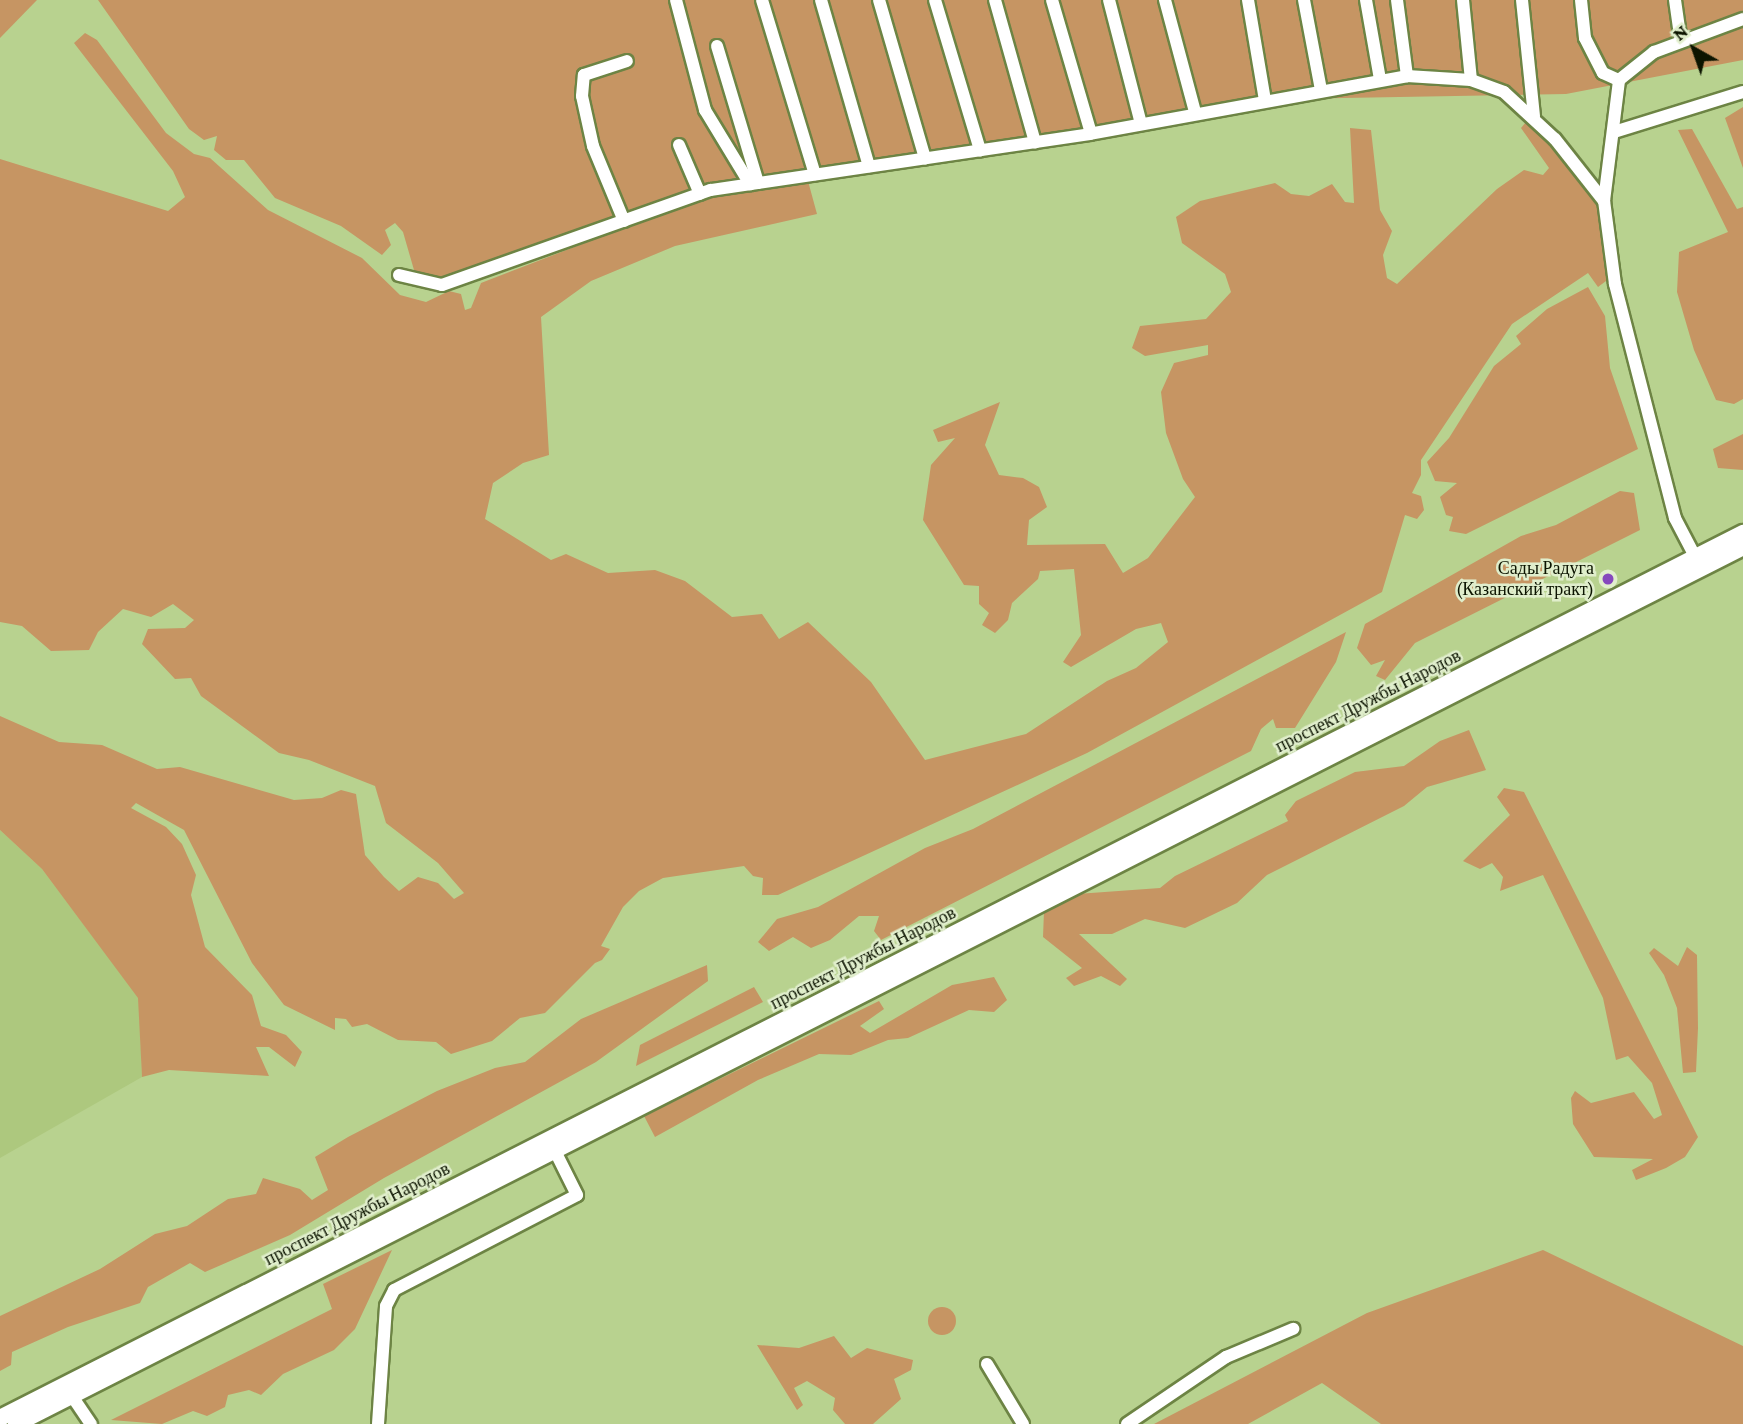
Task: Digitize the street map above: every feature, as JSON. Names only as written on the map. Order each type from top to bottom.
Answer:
[{"type":"main road","name":"проспект Дружбы Народов","points":[[16,1424],[552,1145],[1698,562],[1743,533]]},
{"type":"main road","name":"проспект Дружбы Народов","points":[[1698,562],[1743,547]]},
{"type":"main road","name":"проспект Дружбы Народов","points":[[0,1418],[552,1145]]},
{"type":"street","points":[[676,0],[705,110],[754,183]]},
{"type":"street","points":[[762,0],[815,174]]},
{"type":"street","points":[[821,0],[869,166]]},
{"type":"street","points":[[879,0],[925,158]]},
{"type":"street","points":[[935,0],[980,150]]},
{"type":"street","points":[[995,0],[1035,142]]},
{"type":"street","points":[[1052,0],[1091,133]]},
{"type":"street","points":[[1109,0],[1141,124]]},
{"type":"street","points":[[1166,0],[1195,112]]},
{"type":"street","points":[[1248,0],[1265,100]]},
{"type":"street","points":[[1304,0],[1321,90]]},
{"type":"street","points":[[1366,0],[1380,79]]},
{"type":"street","points":[[1397,0],[1407,76]]},
{"type":"street","points":[[1464,0],[1471,80]]},
{"type":"street","points":[[1521,0],[1532,67],[1534,117]]},
{"type":"street","points":[[1581,0],[1585,38],[1603,73],[1619,80]]},
{"type":"street","points":[[1675,0],[1681,42]]},
{"type":"street","points":[[1698,562],[1675,518],[1618,297],[1604,201],[1619,80],[1654,52],[1743,19]]},
{"type":"street","points":[[718,46],[754,183]]},
{"type":"street","points":[[624,221],[593,146],[582,96],[584,75],[627,61]]},
{"type":"street","points":[[399,275],[442,285],[700,194],[754,183],[1091,133],[1195,112],[1407,76],[1471,80],[1504,92],[1534,117],[1604,201]]},
{"type":"street","points":[[1614,132],[1743,92]]},
{"type":"street","points":[[679,145],[700,194]]},
{"type":"street","points":[[378,1424],[386,1306],[394,1290],[577,1195],[552,1145]]},
{"type":"street","points":[[1127,1424],[1226,1357],[1293,1329]]},
{"type":"street","points":[[987,1364],[1023,1424]]},
{"type":"street","points":[[72,1395],[91,1424]]},
{"type":"shaded area","points":[[0,0],[37,0],[0,38]]},
{"type":"shaded area","points":[[98,0],[1743,0],[1743,60],[1566,94],[1286,99],[719,185],[709,183],[634,213],[623,211],[618,219],[576,234],[447,276],[430,278],[414,270],[403,232],[395,223],[385,230],[391,245],[382,255],[341,226],[275,198],[244,160],[226,160],[214,150],[217,136],[204,140],[189,129]]},
{"type":"shaded area","points":[[85,33],[97,40],[166,133],[194,154],[210,158],[268,210],[362,258],[400,295],[426,302],[449,291],[461,294],[465,310],[471,308],[481,283],[639,222],[717,194],[808,181],[817,214],[675,246],[591,281],[541,317],[549,455],[523,463],[493,483],[485,519],[551,560],[566,554],[608,573],[655,570],[685,581],[732,617],[762,614],[779,639],[808,622],[871,682],[925,760],[1026,734],[1107,681],[1136,668],[1168,642],[1161,623],[1136,629],[1071,667],[1063,662],[1081,635],[1074,569],[1040,571],[1038,579],[1012,603],[1008,620],[995,633],[982,625],[989,613],[979,604],[979,586],[964,585],[923,520],[931,465],[955,438],[938,442],[933,430],[1000,402],[985,445],[999,475],[1023,478],[1039,487],[1047,507],[1029,520],[1027,545],[1105,544],[1123,573],[1148,558],[1195,497],[1183,479],[1166,433],[1161,392],[1174,363],[1208,355],[1208,345],[1145,356],[1132,348],[1140,326],[1206,319],[1231,292],[1225,274],[1182,243],[1176,217],[1200,201],[1275,183],[1291,194],[1309,196],[1332,184],[1345,202],[1354,203],[1350,128],[1371,130],[1380,210],[1392,231],[1383,255],[1387,278],[1397,284],[1497,189],[1524,170],[1543,175],[1549,168],[1521,128],[1526,122],[1576,172],[1601,209],[1610,278],[1598,287],[1588,273],[1512,324],[1421,460],[1421,475],[1412,493],[1421,496],[1424,510],[1417,519],[1405,515],[1382,592],[1087,753],[778,895],[762,895],[763,878],[753,876],[744,866],[663,878],[639,891],[623,907],[601,946],[610,949],[602,960],[595,963],[545,1013],[520,1018],[492,1041],[451,1054],[436,1042],[398,1040],[367,1024],[352,1027],[346,1019],[335,1018],[335,1030],[284,1005],[252,963],[184,830],[136,803],[131,808],[166,827],[182,844],[196,875],[191,895],[205,947],[252,995],[261,1026],[286,1035],[302,1052],[295,1067],[269,1047],[256,1047],[269,1076],[169,1070],[142,1077],[138,998],[42,869],[0,830],[0,716],[59,742],[102,745],[157,769],[180,767],[294,800],[322,798],[341,790],[356,794],[365,855],[399,891],[418,877],[438,883],[454,899],[464,893],[438,863],[386,823],[375,786],[309,760],[279,753],[201,696],[191,678],[175,679],[142,644],[148,629],[185,628],[194,620],[173,604],[151,617],[123,609],[98,632],[89,650],[51,651],[22,626],[0,622],[0,159],[168,211],[185,197],[173,171],[74,43]]},
{"type":"shaded area","points":[[1743,107],[1743,168],[1725,118]]},
{"type":"shaded area","points":[[1692,129],[1737,209],[1743,207],[1743,399],[1734,404],[1716,400],[1694,350],[1677,292],[1679,252],[1728,232],[1678,130]]},
{"type":"shaded area","points":[[1588,287],[1605,316],[1610,368],[1638,449],[1466,534],[1449,531],[1453,517],[1446,515],[1440,497],[1457,483],[1435,481],[1427,462],[1449,438],[1494,366],[1521,344],[1516,336],[1547,309]]},
{"type":"shaded area","points":[[1743,434],[1743,470],[1718,468],[1713,449]]},
{"type":"shaded area","points":[[1620,491],[1634,493],[1640,530],[1415,643],[1385,680],[1376,676],[1385,660],[1371,665],[1357,648],[1365,624],[1521,536],[1556,525]]},
{"type":"shaded area","points":[[1346,632],[1336,662],[1295,728],[1276,728],[1273,719],[1261,729],[1251,751],[881,940],[874,931],[879,916],[859,916],[830,940],[811,948],[793,937],[769,951],[758,942],[777,919],[818,907],[925,848],[973,829]]},
{"type":"shaded area","points":[[1469,730],[1486,770],[1427,787],[1404,806],[1267,875],[1237,903],[1185,928],[1145,919],[1112,934],[1079,934],[1127,979],[1120,986],[1101,976],[1074,986],[1066,978],[1082,968],[1043,937],[1044,911],[1077,894],[1160,888],[1175,876],[1288,821],[1285,815],[1296,801],[1355,772],[1404,766],[1440,741]]},
{"type":"shaded area","points":[[1504,788],[1524,792],[1698,1137],[1685,1157],[1636,1180],[1632,1170],[1653,1159],[1594,1157],[1573,1124],[1571,1098],[1575,1091],[1591,1103],[1634,1092],[1654,1119],[1662,1115],[1652,1083],[1628,1056],[1616,1060],[1603,998],[1543,875],[1500,891],[1503,877],[1492,863],[1480,869],[1463,861],[1510,815],[1497,797]]},
{"type":"shaded area","points":[[0,830],[42,869],[139,998],[142,1077],[0,1158]]},
{"type":"shaded area","points":[[1687,947],[1697,955],[1698,1028],[1696,1072],[1683,1073],[1677,1008],[1664,975],[1649,953],[1654,948],[1678,966]]},
{"type":"shaded area","points":[[707,965],[708,981],[596,1062],[384,1178],[290,1235],[205,1272],[190,1263],[148,1287],[140,1303],[68,1327],[12,1352],[11,1365],[0,1371],[0,1316],[100,1269],[155,1234],[187,1226],[228,1199],[256,1194],[263,1178],[300,1189],[312,1200],[328,1190],[315,1157],[348,1137],[437,1091],[495,1068],[525,1062],[581,1019]]},
{"type":"shaded area","points":[[994,977],[1007,1000],[994,1012],[969,1010],[908,1038],[888,1040],[851,1055],[819,1054],[758,1080],[655,1137],[644,1116],[879,1001],[884,1009],[860,1026],[870,1033],[952,985]]},
{"type":"shaded area","points":[[754,987],[763,1002],[636,1066],[640,1045]]},
{"type":"shaded area","points":[[392,1250],[355,1329],[334,1350],[283,1374],[261,1395],[249,1390],[228,1395],[225,1407],[207,1416],[193,1411],[162,1424],[111,1420],[332,1309],[323,1284]]},
{"type":"shaded area","points":[[1543,1250],[1743,1346],[1743,1424],[1381,1424],[1322,1383],[1248,1424],[1154,1424],[1367,1313]]},
{"type":"shaded area","points":[[942,1307],[952,1311],[956,1321],[952,1331],[942,1335],[932,1331],[928,1321],[932,1311]]},
{"type":"shaded area","points":[[834,1336],[851,1358],[867,1348],[913,1360],[911,1370],[894,1379],[901,1399],[873,1424],[845,1424],[833,1410],[835,1398],[807,1381],[794,1388],[803,1405],[797,1410],[757,1345],[799,1348]]},
{"type":"place","name":"Сады Радуга (Казанский тракт)","points":[[1608,579]]}]
